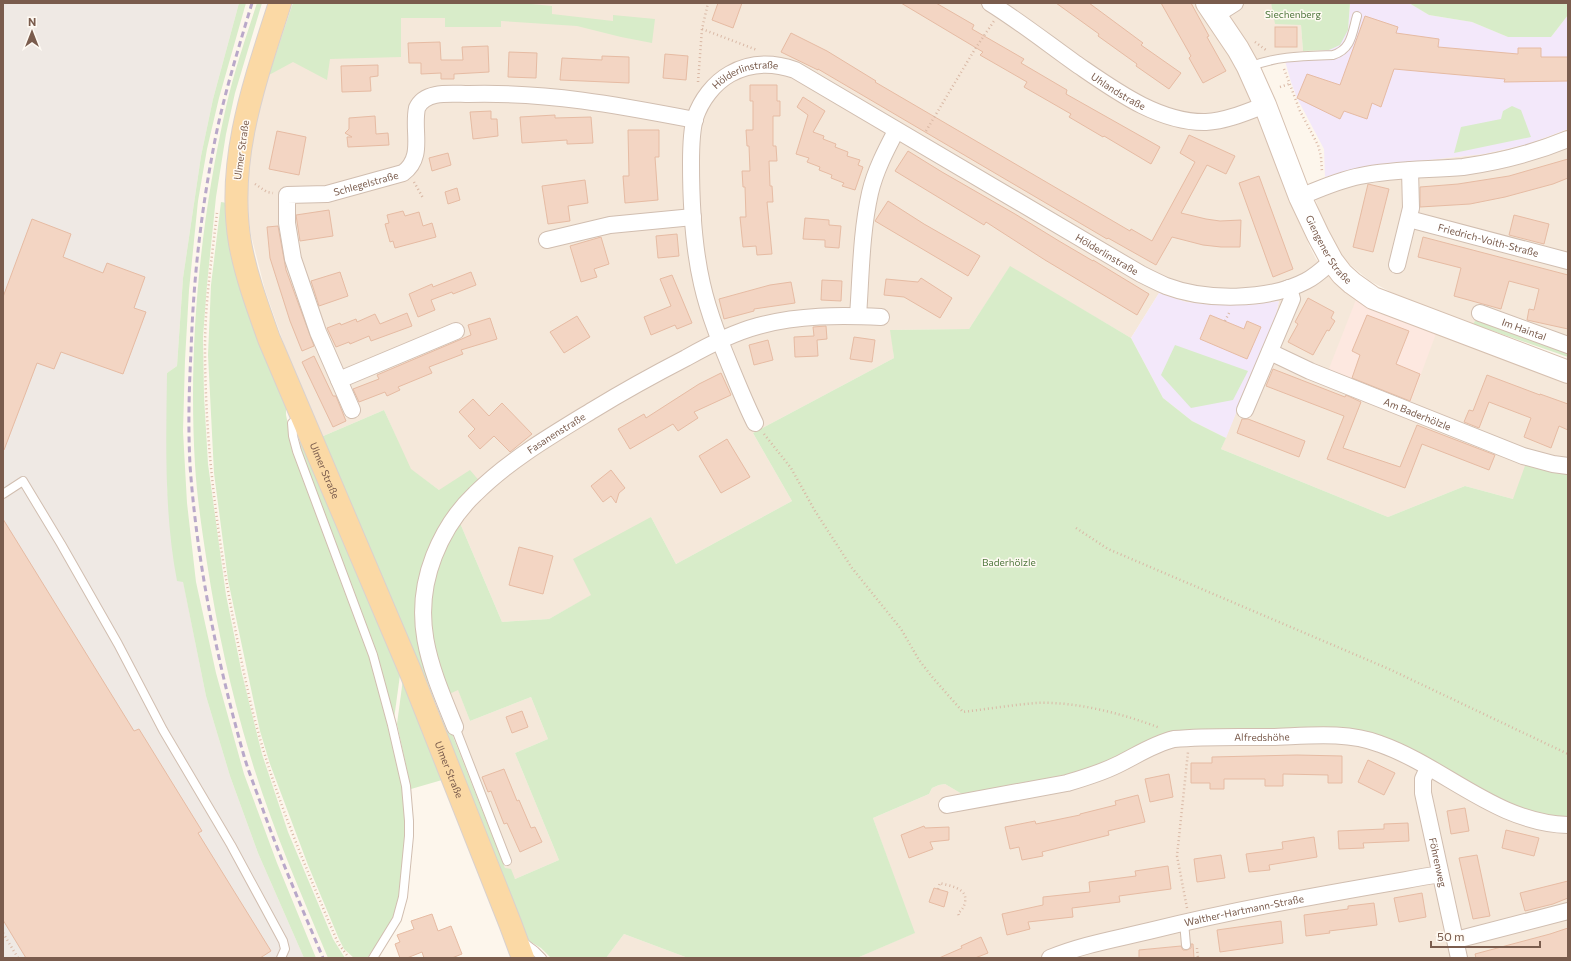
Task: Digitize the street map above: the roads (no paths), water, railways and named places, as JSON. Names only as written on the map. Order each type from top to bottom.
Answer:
[{"type":"main road","name":"Ulmer Straße","points":[[280,3],[257,75],[243,130],[238,164],[237,210],[240,242],[250,285],[269,339],[423,702],[516,940]]},
{"type":"main road","name":"Giengener Straße","points":[[1212,9],[1248,67],[1265,106],[1300,197],[1332,261],[1347,279],[1373,298],[1568,372]]},
{"type":"street","name":"Uhlandstraße","points":[[990,3],[1109,87],[1157,112],[1186,121],[1208,122],[1224,119],[1265,106]]},
{"type":"street","points":[[1212,9],[1235,3]]},
{"type":"street","name":"Hölderlinstraße","points":[[755,423],[719,340],[702,284],[693,217],[691,158],[695,120],[701,105],[709,93],[725,77],[745,68],[765,64],[780,65],[794,70],[1141,274],[1167,286],[1190,292],[1232,297],[1267,293],[1289,288],[1312,277],[1332,261]]},
{"type":"street","name":"Schlegelstraße","points":[[352,410],[318,332],[293,259],[287,224],[287,195],[326,194],[403,173],[411,166],[416,154],[415,114],[417,108],[419,103],[431,96],[503,93],[538,95],[599,102],[695,120]]},
{"type":"street","points":[[858,316],[862,247],[868,203],[874,180],[896,131]]},
{"type":"street","points":[[1300,197],[1322,187],[1359,176],[1410,170],[1461,167],[1501,160],[1543,149],[1568,139]]},
{"type":"street","points":[[1397,265],[1409,219],[1411,204],[1410,170]]},
{"type":"street","points":[[547,240],[610,225],[693,217]]},
{"type":"street","name":"Friedrich-Voith-Straße","points":[[1409,219],[1568,261]]},
{"type":"street","points":[[1245,410],[1292,299],[1289,288]]},
{"type":"street","name":"Im Haintal","points":[[1480,313],[1568,346]]},
{"type":"street","name":"Fasanenstraße","points":[[455,727],[432,670],[425,641],[423,618],[428,575],[434,556],[449,526],[461,508],[474,494],[501,470],[554,435],[620,394],[719,340],[736,333],[774,322],[813,316],[881,317]]},
{"type":"street","points":[[339,380],[456,331]]},
{"type":"street","name":"Am Baderhölzle","points":[[1270,352],[1310,371],[1523,456],[1552,464],[1568,466]]},
{"type":"street","name":"Alfredshöhe","points":[[947,805],[1082,779],[1118,764],[1152,746],[1182,738],[1330,736],[1353,737],[1378,743],[1394,749],[1489,803],[1517,816],[1548,824],[1568,825]]},
{"type":"street","name":"Föhrenweg","points":[[1428,768],[1423,779],[1423,793],[1459,958]]},
{"type":"street","name":"Walther-Hartmann-Straße","points":[[1050,958],[1085,947],[1186,922],[1338,892],[1440,874]]},
{"type":"street","points":[[1456,940],[1568,911]]},
{"type":"lane","points":[[1248,67],[1260,62],[1277,58],[1333,55],[1341,53],[1350,41],[1357,16]]},
{"type":"lane","points":[[302,416],[292,423],[295,443],[373,655],[392,725],[406,786],[409,821],[403,897],[396,923],[373,958]]},
{"type":"lane","points":[[3,494],[23,481],[61,544],[118,644],[163,730],[231,845],[283,940],[285,950],[284,955],[281,958]]},
{"type":"lane","points":[[455,727],[507,861]]},
{"type":"lane","points":[[1186,922],[1186,945]]},
{"type":"lane","points":[[516,940],[535,951],[542,958]]},
{"type":"railway","points":[[252,3],[220,117],[208,180],[201,229],[195,278],[192,327],[189,408],[190,465],[193,502],[203,575],[217,648],[234,720],[246,762],[269,826],[291,883],[323,958]]},
{"type":"park label","name":"Siechenberg","points":[[1293,14]]},
{"type":"park label","name":"Baderhölzle","points":[[1009,562]]}]
